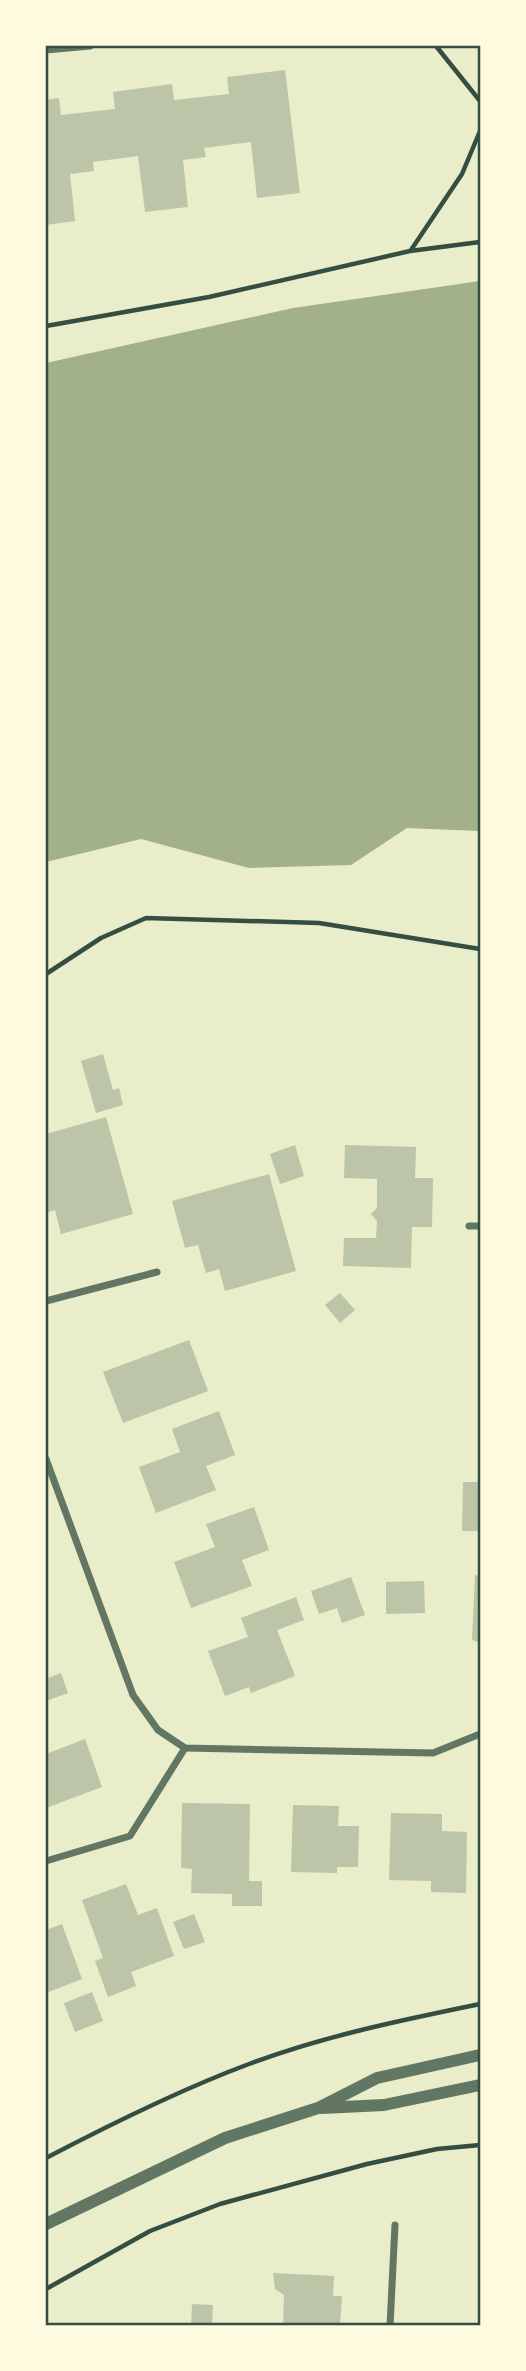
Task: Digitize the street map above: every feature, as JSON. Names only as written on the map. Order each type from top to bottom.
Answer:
[{"type":"street","points":[[46,50],[90,46]]},
{"type":"street","points":[[469,1226],[481,1226]]},
{"type":"street","points":[[46,1301],[157,1272]]},
{"type":"street","points":[[46,1458],[133,1695],[158,1730],[185,1748],[433,1753],[481,1734]]},
{"type":"street","points":[[46,1861],[130,1836],[185,1748]]},
{"type":"street","points":[[46,2224],[225,2138],[318,2108],[377,2078],[481,2055]]},
{"type":"street","points":[[318,2108],[384,2105],[481,2085]]},
{"type":"street","points":[[390,2326],[395,2225]]},
{"type":"path","points":[[436,46],[481,101]]},
{"type":"path","points":[[410,251],[463,174],[481,131]]},
{"type":"path","points":[[46,326],[209,297],[410,251],[481,242]]},
{"type":"path","points":[[46,974],[101,938],[146,918],[319,923],[481,949]]},
{"type":"path","points":[[46,2158],[115,2122],[249,2064],[373,2026],[481,2004]]},
{"type":"path","points":[[46,2289],[150,2231],[220,2204],[367,2164],[437,2149],[481,2145]]},
{"type":"shaded area","points":[[480,281],[480,831],[407,828],[351,865],[249,868],[141,839],[46,862],[46,363],[293,308]]},
{"type":"building","points":[[285,70],[300,193],[257,198],[251,142],[204,148],[206,157],[183,160],[188,207],[145,212],[138,156],[93,162],[94,171],[70,174],[75,221],[46,225],[46,100],[59,98],[61,115],[115,109],[113,92],[172,84],[174,100],[229,94],[227,77]]},
{"type":"building","points":[[103,1054],[113,1090],[119,1088],[123,1105],[96,1113],[81,1061]]},
{"type":"building","points":[[106,1117],[133,1214],[61,1234],[55,1210],[46,1213],[46,1134]]},
{"type":"building","points":[[295,1145],[304,1176],[280,1184],[270,1154]]},
{"type":"building","points":[[345,1145],[416,1147],[415,1178],[433,1178],[432,1227],[412,1227],[411,1268],[343,1266],[344,1238],[376,1238],[377,1221],[371,1214],[377,1208],[377,1179],[344,1178]]},
{"type":"building","points":[[269,1174],[296,1271],[225,1291],[219,1269],[206,1273],[198,1245],[185,1248],[172,1201]]},
{"type":"building","points":[[340,1293],[355,1310],[340,1323],[325,1305]]},
{"type":"building","points":[[189,1340],[208,1391],[123,1423],[103,1372]]},
{"type":"building","points":[[219,1411],[235,1455],[206,1466],[216,1490],[156,1513],[139,1467],[180,1452],[172,1429]]},
{"type":"building","points":[[463,1482],[480,1482],[480,1531],[462,1531]]},
{"type":"building","points":[[254,1507],[269,1550],[242,1560],[252,1586],[191,1608],[174,1562],[215,1547],[206,1524]]},
{"type":"building","points":[[475,1575],[480,1576],[480,1643],[472,1640]]},
{"type":"building","points":[[351,1577],[365,1615],[342,1623],[337,1608],[319,1614],[311,1591]]},
{"type":"building","points":[[424,1581],[425,1613],[386,1614],[386,1582]]},
{"type":"building","points":[[296,1597],[304,1620],[277,1630],[295,1676],[251,1693],[249,1687],[225,1696],[208,1651],[248,1637],[241,1618]]},
{"type":"building","points":[[61,1673],[68,1693],[46,1701],[46,1679]]},
{"type":"building","points":[[85,1739],[102,1787],[46,1808],[46,1754]]},
{"type":"building","points":[[182,1803],[250,1804],[249,1881],[262,1881],[262,1906],[232,1906],[232,1894],[191,1893],[192,1869],[181,1868]]},
{"type":"building","points":[[293,1805],[339,1806],[338,1826],[359,1826],[358,1867],[337,1867],[337,1873],[291,1872]]},
{"type":"building","points":[[391,1813],[442,1814],[442,1831],[467,1832],[466,1893],[431,1892],[431,1881],[389,1880]]},
{"type":"building","points":[[126,1884],[138,1915],[157,1908],[174,1956],[131,1972],[136,1986],[108,1997],[95,1961],[103,1958],[82,1900]]},
{"type":"building","points":[[194,1914],[205,1942],[184,1949],[173,1922]]},
{"type":"building","points":[[62,1924],[82,1979],[46,1993],[46,1930]]},
{"type":"building","points":[[92,1992],[103,2021],[75,2032],[64,2003]]},
{"type":"building","points":[[273,2273],[334,2276],[333,2296],[342,2296],[340,2326],[283,2326],[284,2295],[275,2289]]},
{"type":"building","points":[[192,2304],[213,2305],[212,2326],[191,2326]]}]
